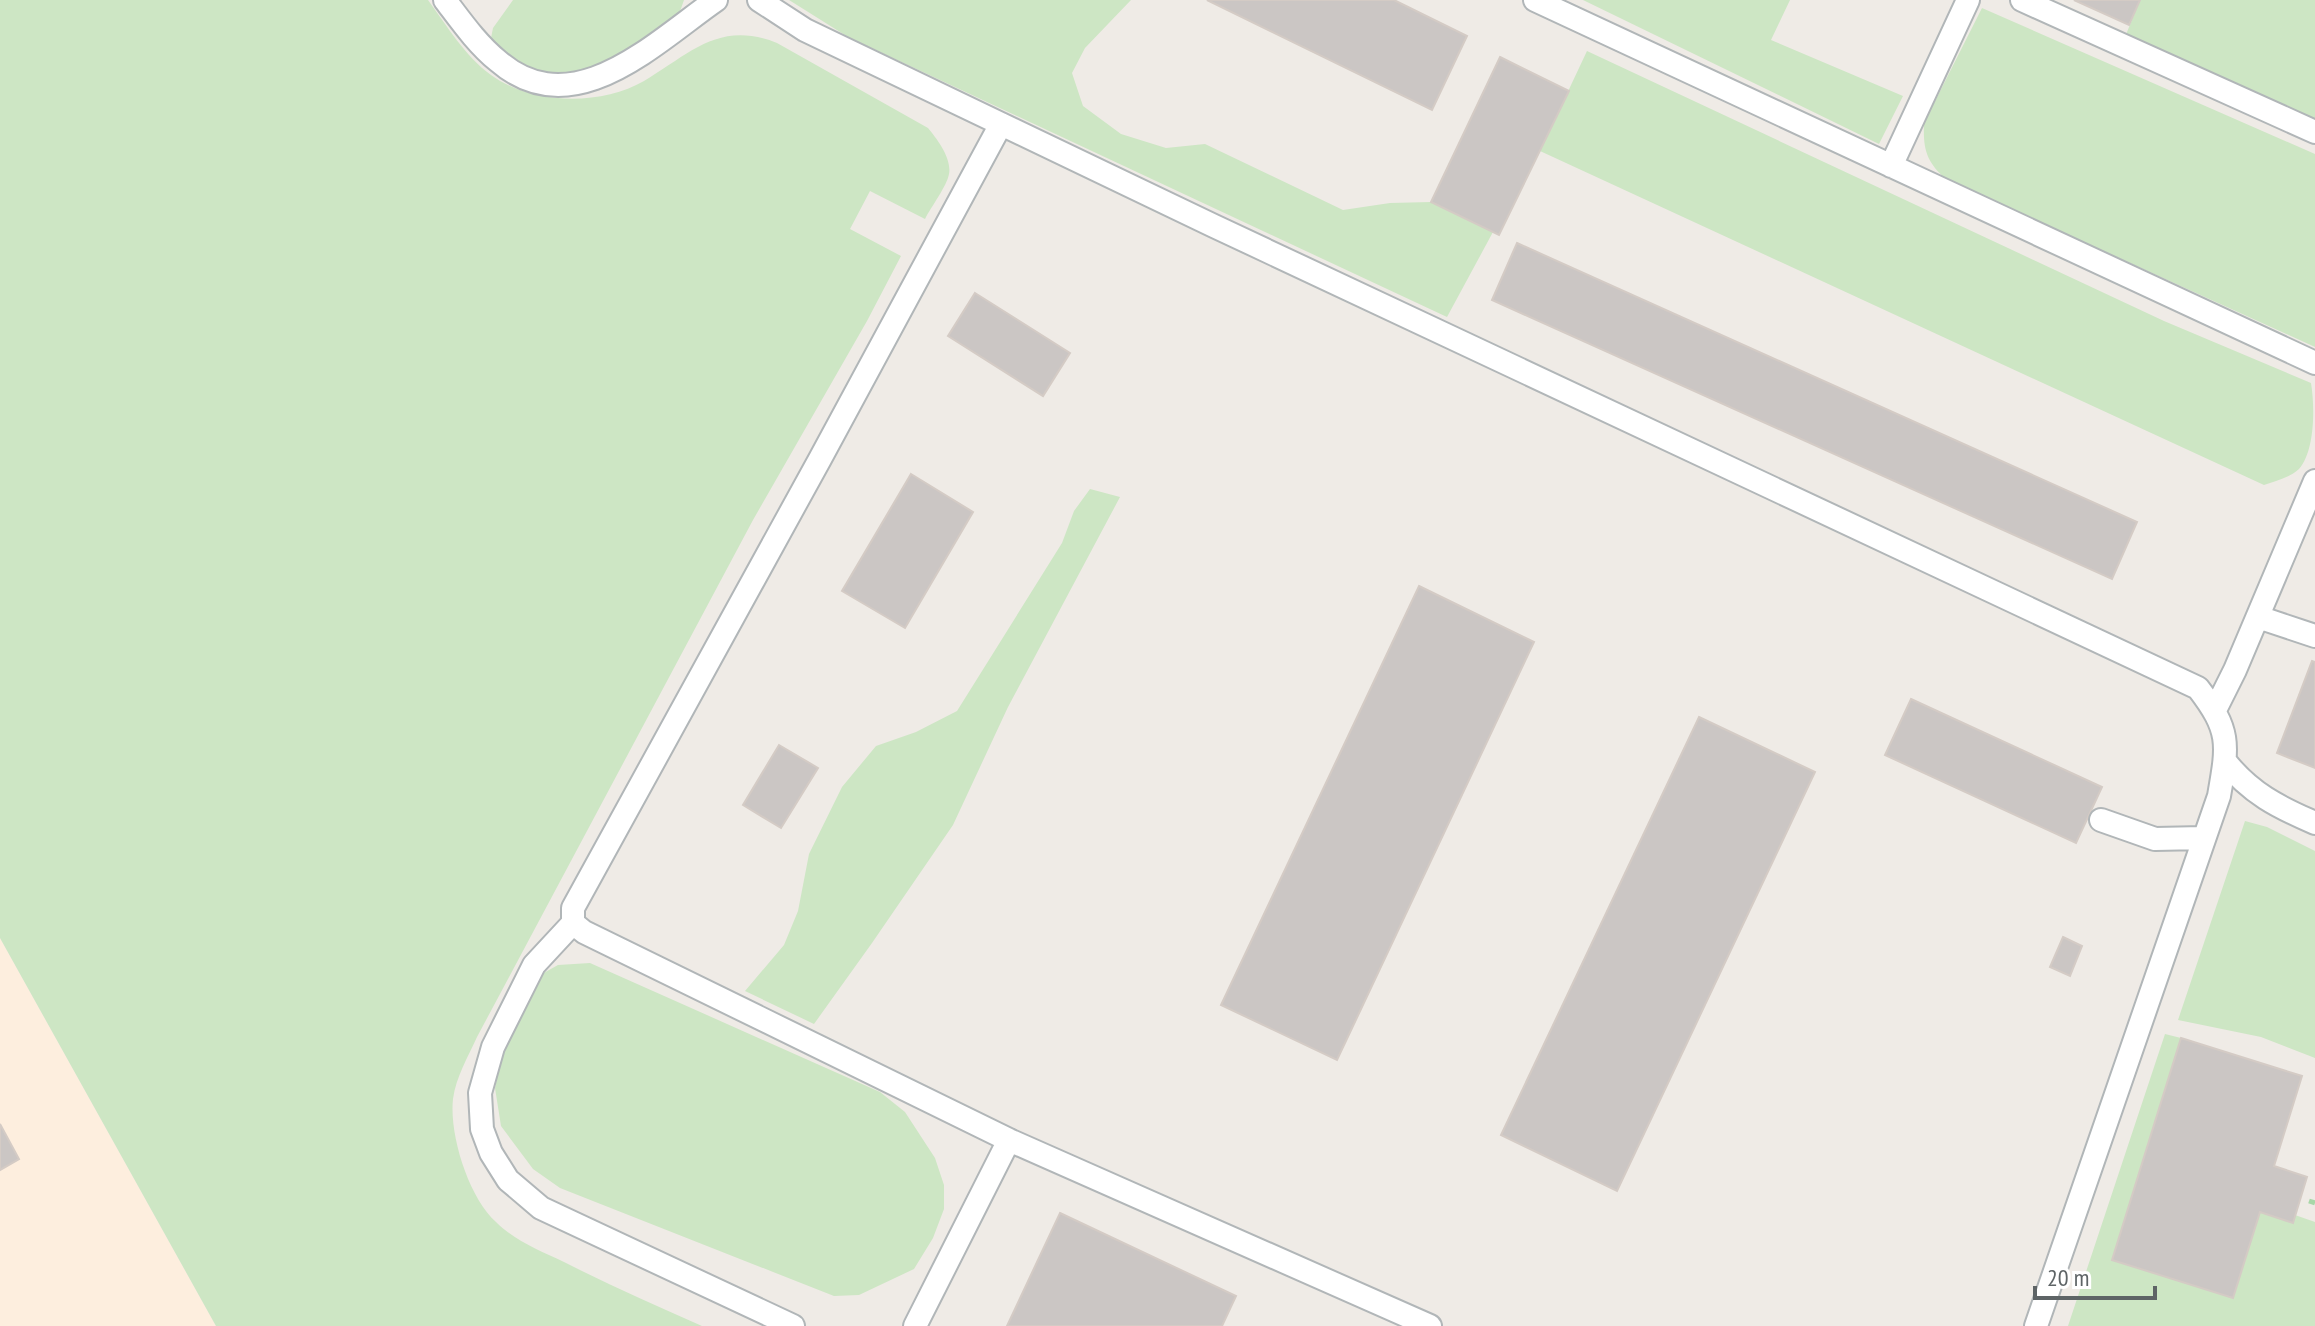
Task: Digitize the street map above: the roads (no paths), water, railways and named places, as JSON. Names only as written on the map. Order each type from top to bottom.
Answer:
[{"type":"lane","points":[[445,0],[464,26],[498,62],[521,77],[555,86],[577,85],[616,69],[716,0]]},
{"type":"lane","points":[[759,0],[805,30],[1214,226],[2198,688],[2215,710],[2225,733],[2225,761],[2219,796],[2036,1326]]},
{"type":"lane","points":[[1535,0],[2315,363]]},
{"type":"lane","points":[[1891,166],[1968,0]]},
{"type":"lane","points":[[2022,0],[2315,132]]},
{"type":"lane","points":[[793,1326],[541,1208],[508,1180],[491,1153],[482,1129],[480,1093],[493,1047],[534,965],[573,923],[573,908],[1001,124]]},
{"type":"lane","points":[[2215,710],[2315,481]]},
{"type":"lane","points":[[2258,617],[2315,636]]},
{"type":"lane","points":[[2225,761],[2240,780],[2279,807],[2315,823]]},
{"type":"lane","points":[[2101,820],[2155,839],[2203,838]]},
{"type":"lane","points":[[573,923],[584,932],[1009,1140],[1430,1326]]},
{"type":"lane","points":[[915,1326],[1009,1140]]}]
